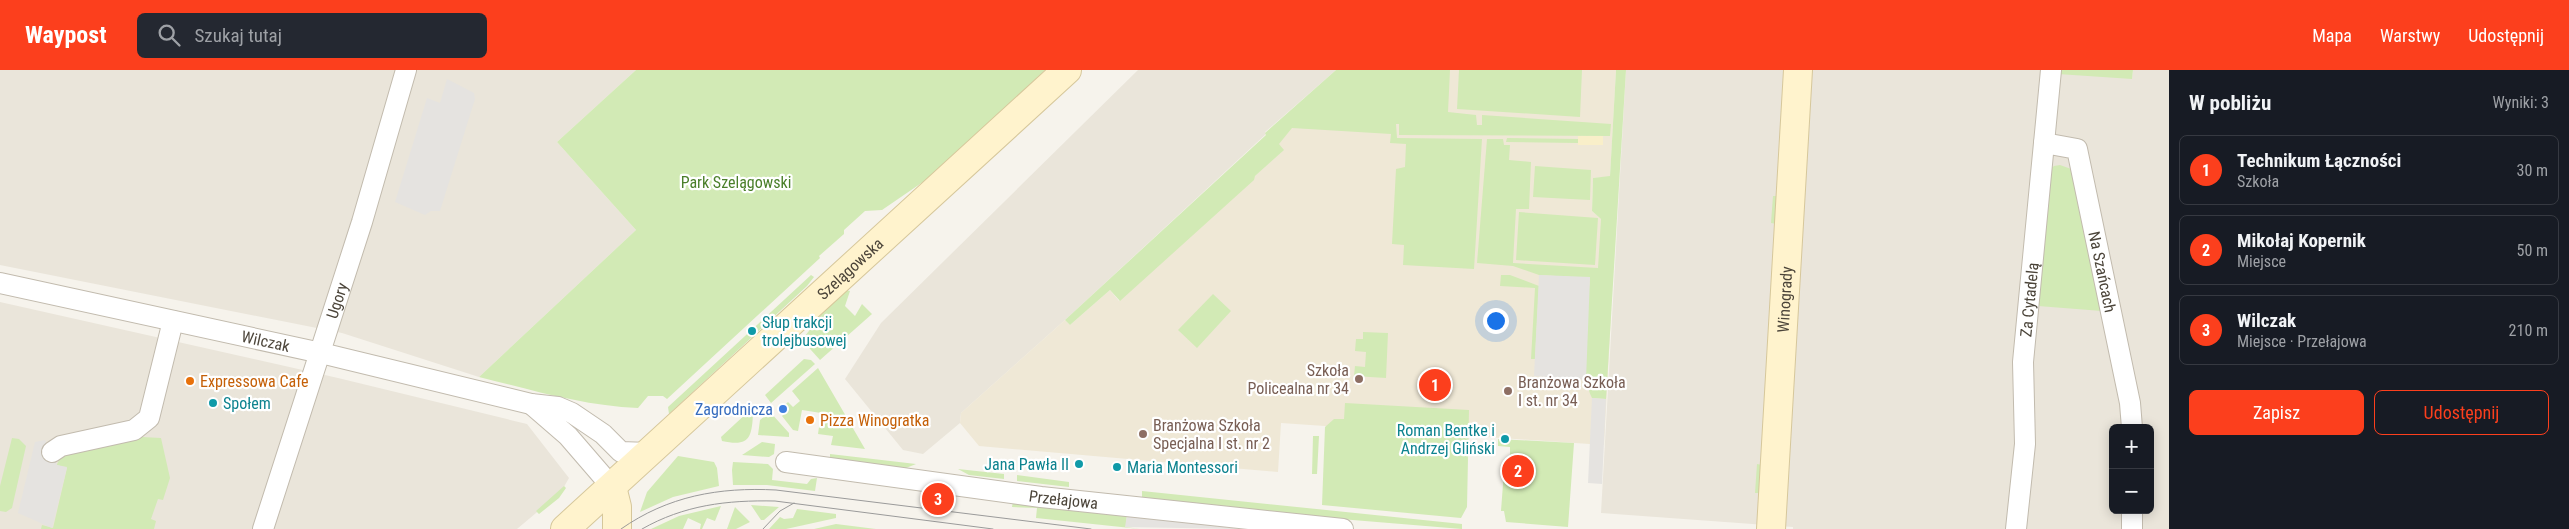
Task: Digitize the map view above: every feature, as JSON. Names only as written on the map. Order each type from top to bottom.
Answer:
[{"type":"street","name":"Ugory","points":[[263,529],[320,354],[406,70]]},
{"type":"street","name":"Szelągowska","points":[[565,529],[1067,70]]},
{"type":"street","name":"Winogrady","points":[[1771,529],[1798,70]]},
{"type":"street","name":"Za Cytadelą","points":[[2016,529],[2025,444],[2023,362],[2051,70]]},
{"type":"street","name":"Na Szańcach","points":[[2044,143],[2077,149],[2130,403],[2132,424]]},
{"type":"street","name":"Wilczak","points":[[0,283],[173,320],[531,404],[558,407],[572,413],[603,434],[621,452]]},
{"type":"street","points":[[52,452],[61,446],[134,430],[150,418],[173,320]]},
{"type":"street","name":"Wilczak","points":[[531,404],[568,436],[612,487]]},
{"type":"street","points":[[617,529],[617,507],[612,487],[621,452],[649,453]]},
{"type":"street","name":"Przełajowa","points":[[786,462],[1041,497],[1343,529]]},
{"type":"street","points":[[2132,514],[2132,529]]},
{"type":"shaded area","points":[[0,70],[636,70],[557,142],[636,230],[479,377],[342,333],[0,265]]},
{"type":"shaded area","points":[[1138,70],[1336,70],[1265,132],[1266,134],[1065,320],[961,413],[960,423],[923,454],[903,450],[845,379],[881,323]]},
{"type":"shaded area","points":[[1371,70],[1616,70],[1610,177],[1593,178],[1592,211],[1606,223],[1611,316],[1604,445],[1281,423],[1278,472],[979,446],[960,423],[961,413],[1065,320],[1070,325],[1110,290],[1119,301],[1283,150],[1279,145],[1279,134]]},
{"type":"shaded area","points":[[1626,70],[2058,70],[2132,78],[2133,70],[2169,70],[2169,529],[1793,529],[1793,527],[1601,513]]},
{"type":"shaded area","points":[[447,79],[474,93],[475,99],[440,211],[431,211],[425,215],[395,202],[427,98],[440,103]]},
{"type":"shaded area","points":[[1539,275],[1590,277],[1586,380],[1534,376]]},
{"type":"shaded area","points":[[0,302],[338,378],[527,424],[569,478],[561,492],[517,529],[0,529]]},
{"type":"shaded area","points":[[1592,398],[1606,399],[1602,484],[1588,483]]},
{"type":"shaded area","points":[[45,440],[57,465],[67,467],[52,528],[18,513],[35,442]]},
{"type":"shaded area","points":[[1127,515],[1240,529],[1125,527]]},
{"type":"green space","name":"Park Szelągowski","points":[[636,70],[1045,70],[936,173],[882,210],[865,211],[844,230],[844,234],[819,256],[820,258],[667,399],[663,396],[648,396],[638,408],[618,407],[558,397],[479,377],[636,230],[557,142]]},
{"type":"green space","points":[[1336,70],[1450,70],[1448,112],[1476,115],[1477,125],[1482,125],[1482,115],[1611,124],[1610,136],[1399,135],[1399,124],[1396,124],[1397,138],[1482,139],[1474,269],[1403,265],[1404,245],[1392,244],[1396,169],[1405,167],[1406,144],[1390,143],[1391,134],[1292,128],[1279,144],[1284,150],[1255,176],[1254,180],[1120,301],[1110,290],[1070,325],[1065,320],[1266,135],[1265,133]]},
{"type":"green space","points":[[1459,70],[1582,70],[1580,117],[1457,109]]},
{"type":"green space","points":[[1616,70],[1626,70],[1606,399],[1592,398],[1586,373],[1585,340],[1590,278],[1539,275],[1513,266],[1477,263],[1487,139],[1503,139],[1504,145],[1510,145],[1509,160],[1531,162],[1529,209],[1516,209],[1513,263],[1598,268],[1601,219],[1592,211],[1593,178],[1610,176]]},
{"type":"green space","points":[[2058,70],[2133,70],[2132,79],[2058,74]]},
{"type":"green space","points":[[1507,138],[1578,139],[1578,143],[1506,142]]},
{"type":"green space","points":[[2060,165],[2074,170],[2102,311],[2038,306],[2049,170],[2054,166]]},
{"type":"green space","points":[[1535,166],[1591,170],[1590,200],[1533,197]]},
{"type":"green space","points":[[1773,196],[1778,196],[1777,224],[1771,223]]},
{"type":"green space","points":[[1519,212],[1598,218],[1595,265],[1516,260]]},
{"type":"green space","points":[[811,275],[814,277],[807,286],[669,414],[668,407]]},
{"type":"green space","points":[[1501,275],[1510,275],[1539,286],[1535,359],[1531,359],[1535,288],[1500,286]]},
{"type":"green space","points":[[845,290],[850,291],[845,306],[855,316],[862,304],[872,314],[820,360],[802,340],[824,311]]},
{"type":"green space","points":[[1213,294],[1231,311],[1197,348],[1178,330]]},
{"type":"green space","points":[[1363,332],[1388,333],[1386,378],[1354,376],[1355,366],[1365,367],[1366,352],[1355,351],[1356,339],[1363,339]]},
{"type":"green space","points":[[804,359],[811,360],[815,364],[771,403],[765,395]]},
{"type":"green space","points":[[818,368],[865,449],[831,445],[833,436],[818,434],[821,413],[802,410],[798,431],[793,430],[782,416],[789,409],[786,404],[788,402],[793,407],[800,401],[792,391]]},
{"type":"green space","points":[[1345,403],[1469,410],[1467,507],[1461,518],[1322,505],[1325,427],[1334,419],[1344,419]]},
{"type":"green space","points":[[749,411],[753,413],[752,429],[747,439],[738,443],[722,441],[721,437]]},
{"type":"green space","points":[[770,412],[789,433],[789,437],[758,435],[760,420]]},
{"type":"green space","points":[[1313,436],[1319,436],[1317,474],[1312,474]]},
{"type":"green space","points":[[142,437],[161,438],[170,478],[163,500],[158,499],[151,519],[156,521],[154,529],[41,529],[42,525],[53,528],[67,468],[57,465],[62,458],[70,452],[81,448]]},
{"type":"green space","points":[[12,438],[19,439],[26,446],[12,508],[6,512],[0,511],[0,486]]},
{"type":"green space","points":[[1498,439],[1574,443],[1568,527],[1506,522],[1504,511],[1501,511],[1504,471],[1512,472],[1512,476],[1521,477],[1522,466],[1513,465],[1512,469],[1504,469],[1504,462],[1510,462],[1510,447],[1498,446]]},
{"type":"green space","points":[[762,442],[775,444],[774,454],[769,457],[742,455]]},
{"type":"green space","points":[[830,454],[916,464],[906,468],[830,459]]},
{"type":"green space","points":[[678,456],[714,462],[717,468],[719,486],[673,497],[640,512],[647,492]]},
{"type":"green space","points":[[733,462],[768,464],[773,469],[772,480],[807,484],[811,479],[817,478],[815,491],[767,485],[733,485]]},
{"type":"green space","points":[[1757,464],[1762,465],[1761,493],[1755,493]]},
{"type":"green space","points":[[958,469],[1004,474],[1004,479],[969,475]]},
{"type":"green space","points":[[1017,475],[1069,482],[1069,487],[1017,481]]},
{"type":"green space","points":[[564,486],[566,488],[559,498],[539,514],[536,511]]},
{"type":"green space","points":[[1142,491],[1462,524],[1462,529],[1304,516],[1142,497]]},
{"type":"green space","points":[[1013,501],[1127,515],[1126,527],[1140,529],[1036,518],[1037,508],[1012,507]]},
{"type":"green space","points":[[751,505],[779,507],[764,520],[761,520]]},
{"type":"green space","points":[[721,506],[715,521],[707,518],[702,529],[700,529],[701,524],[688,518],[683,529],[651,529],[679,516]]},
{"type":"green space","points":[[735,507],[750,522],[736,529],[727,529]]},
{"type":"green space","points":[[797,509],[836,514],[836,518],[786,529],[769,529],[780,517],[784,519],[793,518]]},
{"type":"green space","points":[[836,524],[876,529],[814,529]]},
{"type":"sand","points":[[1578,136],[1603,136],[1603,145],[1578,145]]},
{"type":"tram line","points":[[621,529],[639,518],[676,501],[714,492],[755,489],[1091,529]]},
{"type":"tram line","points":[[642,529],[674,514],[690,509],[723,503],[757,501],[775,501],[993,529]]},
{"type":"tram line","points":[[763,529],[780,511],[794,503]]},
{"type":"place","name":"Słup trakcji trolejbusowej","points":[[752,331]]},
{"type":"place","name":"Szkoła Policealna nr 34","points":[[1359,379]]},
{"type":"place","name":"Expressowa Cafe","points":[[190,381]]},
{"type":"place","name":"Technikum Łączności","points":[[1435,385]]},
{"type":"place","name":"Branżowa Szkoła I st. nr 34","points":[[1508,391]]},
{"type":"place","name":"Społem","points":[[213,403]]},
{"type":"place","name":"Zagrodnicza","points":[[783,409]]},
{"type":"place","name":"Pizza Winogratka","points":[[810,420]]},
{"type":"place","name":"Branżowa Szkoła Specjalna I st. nr 2","points":[[1143,434]]},
{"type":"place","name":"Roman Bentke i Andrzej Gliński","points":[[1505,439]]},
{"type":"place","name":"Jana Pawła II","points":[[1079,464]]},
{"type":"place","name":"Maria Montessori","points":[[1117,467]]},
{"type":"place","name":"Mikołaj Kopernik","points":[[1518,471]]},
{"type":"place","name":"Wilczak","points":[[938,499]]}]
